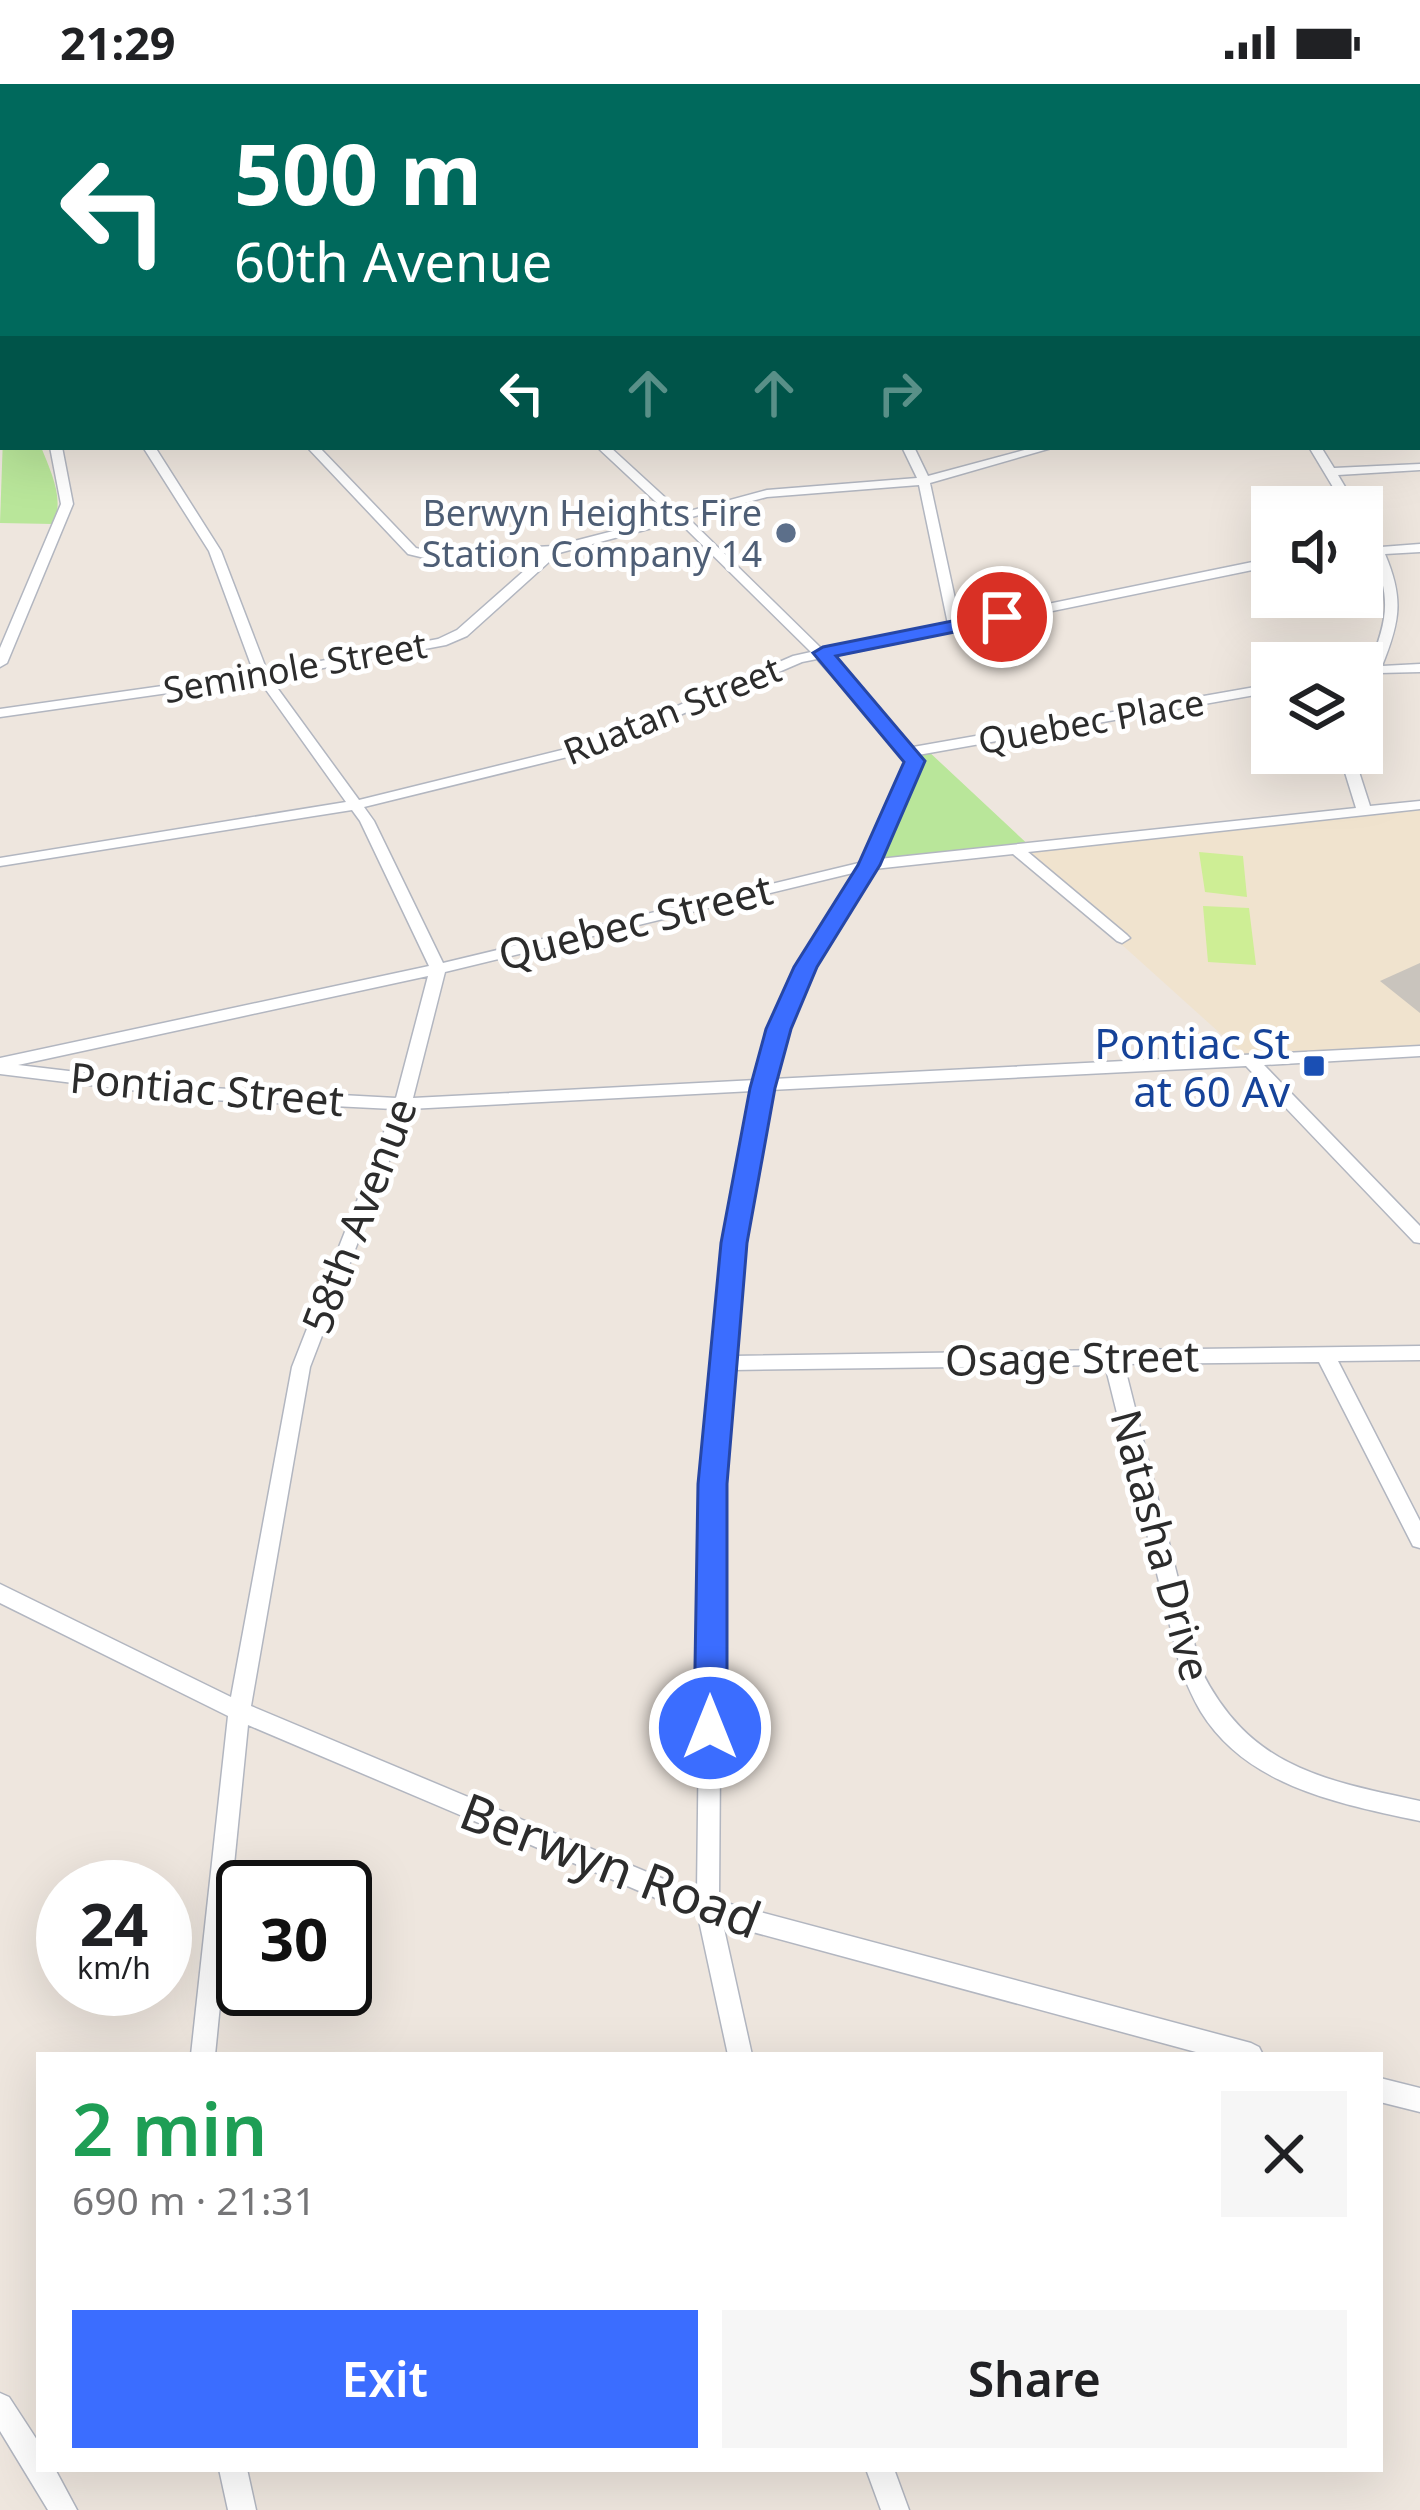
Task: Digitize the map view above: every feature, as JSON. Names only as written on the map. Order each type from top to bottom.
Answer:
[{"type":"street","points":[[0,663],[67,504],[57,450]]},
{"type":"street","points":[[151,450],[215,550],[262,676],[356,805],[438,969]]},
{"type":"street","points":[[316,450],[407,547],[422,554],[555,550]]},
{"type":"street","points":[[606,450],[681,514],[823,653],[915,761],[869,865],[806,967],[778,1029],[734,1243],[712,1505],[708,1909],[739,2052]]},
{"type":"street","points":[[909,450],[924,482],[955,626]]},
{"type":"street","name":"Seminole Street","points":[[0,713],[262,676],[451,639],[555,550],[681,514],[782,492],[924,482],[1038,450]]},
{"type":"street","points":[[1318,450],[1338,486]]},
{"type":"street","points":[[1329,472],[1420,467]]},
{"type":"street","points":[[1383,552],[1420,548]]},
{"type":"street","name":"Ruatan Street","points":[[0,862],[356,805],[599,745],[786,664],[823,653],[1251,566]]},
{"type":"street","points":[[1383,568],[1396,619],[1383,642]]},
{"type":"street","points":[[1383,669],[1420,668]]},
{"type":"street","name":"Quebec Place","points":[[910,752],[1251,692]]},
{"type":"street","points":[[1353,774],[1364,810]]},
{"type":"street","name":"Quebec Street","points":[[0,1065],[438,969],[869,865],[1420,805]]},
{"type":"street","points":[[1019,851],[1122,938]]},
{"type":"street","name":"58th Avenue","points":[[203,2052],[239,1711],[301,1367],[404,1104],[438,969]]},
{"type":"street","name":"Pontiac Street","points":[[0,1065],[212,1094],[404,1104],[1420,1051]]},
{"type":"street","points":[[1252,1062],[1420,1237]]},
{"type":"street","name":"Osage Street","points":[[723,1363],[1420,1353]]},
{"type":"street","name":"Natasha Drive","points":[[1112,1354],[1191,1670],[1213,1715],[1235,1742],[1289,1775],[1420,1811]]},
{"type":"street","points":[[1325,1355],[1420,1540]]},
{"type":"street","name":"Berwyn Road","points":[[0,1593],[239,1711],[708,1909],[1240,2052]]},
{"type":"street","points":[[1383,2091],[1420,2100]]},
{"type":"street","points":[[0,2406],[36,2463]]},
{"type":"street","points":[[41,2472],[63,2510]]},
{"type":"street","points":[[234,2472],[242,2510]]},
{"type":"street","points":[[881,2472],[895,2510]]},
{"type":"shaded area","points":[[1420,805],[1420,1051],[1252,1062],[1019,852]]},
{"type":"green space","points":[[3,450],[42,450],[57,496],[53,524],[0,523]]},
{"type":"green space","points":[[927,750],[1034,850],[869,865],[911,775],[910,752]]},
{"type":"green space","points":[[1199,852],[1243,856],[1247,897],[1205,892]]},
{"type":"green space","points":[[1203,906],[1249,908],[1256,965],[1208,962]]},
{"type":"building","points":[[1420,963],[1420,1013],[1380,981]]},
{"type":"place","name":"Berwyn Heights Fire Station Company 14","points":[[786,533]]},
{"type":"place","name":"Pontiac St at 60 Av","points":[[1314,1066]]},
{"type":"route","points":[[710,1728],[712,1484],[734,1243],[763,1088],[778,1029],[806,967],[869,865],[915,761],[823,653],[1002,617]]}]
